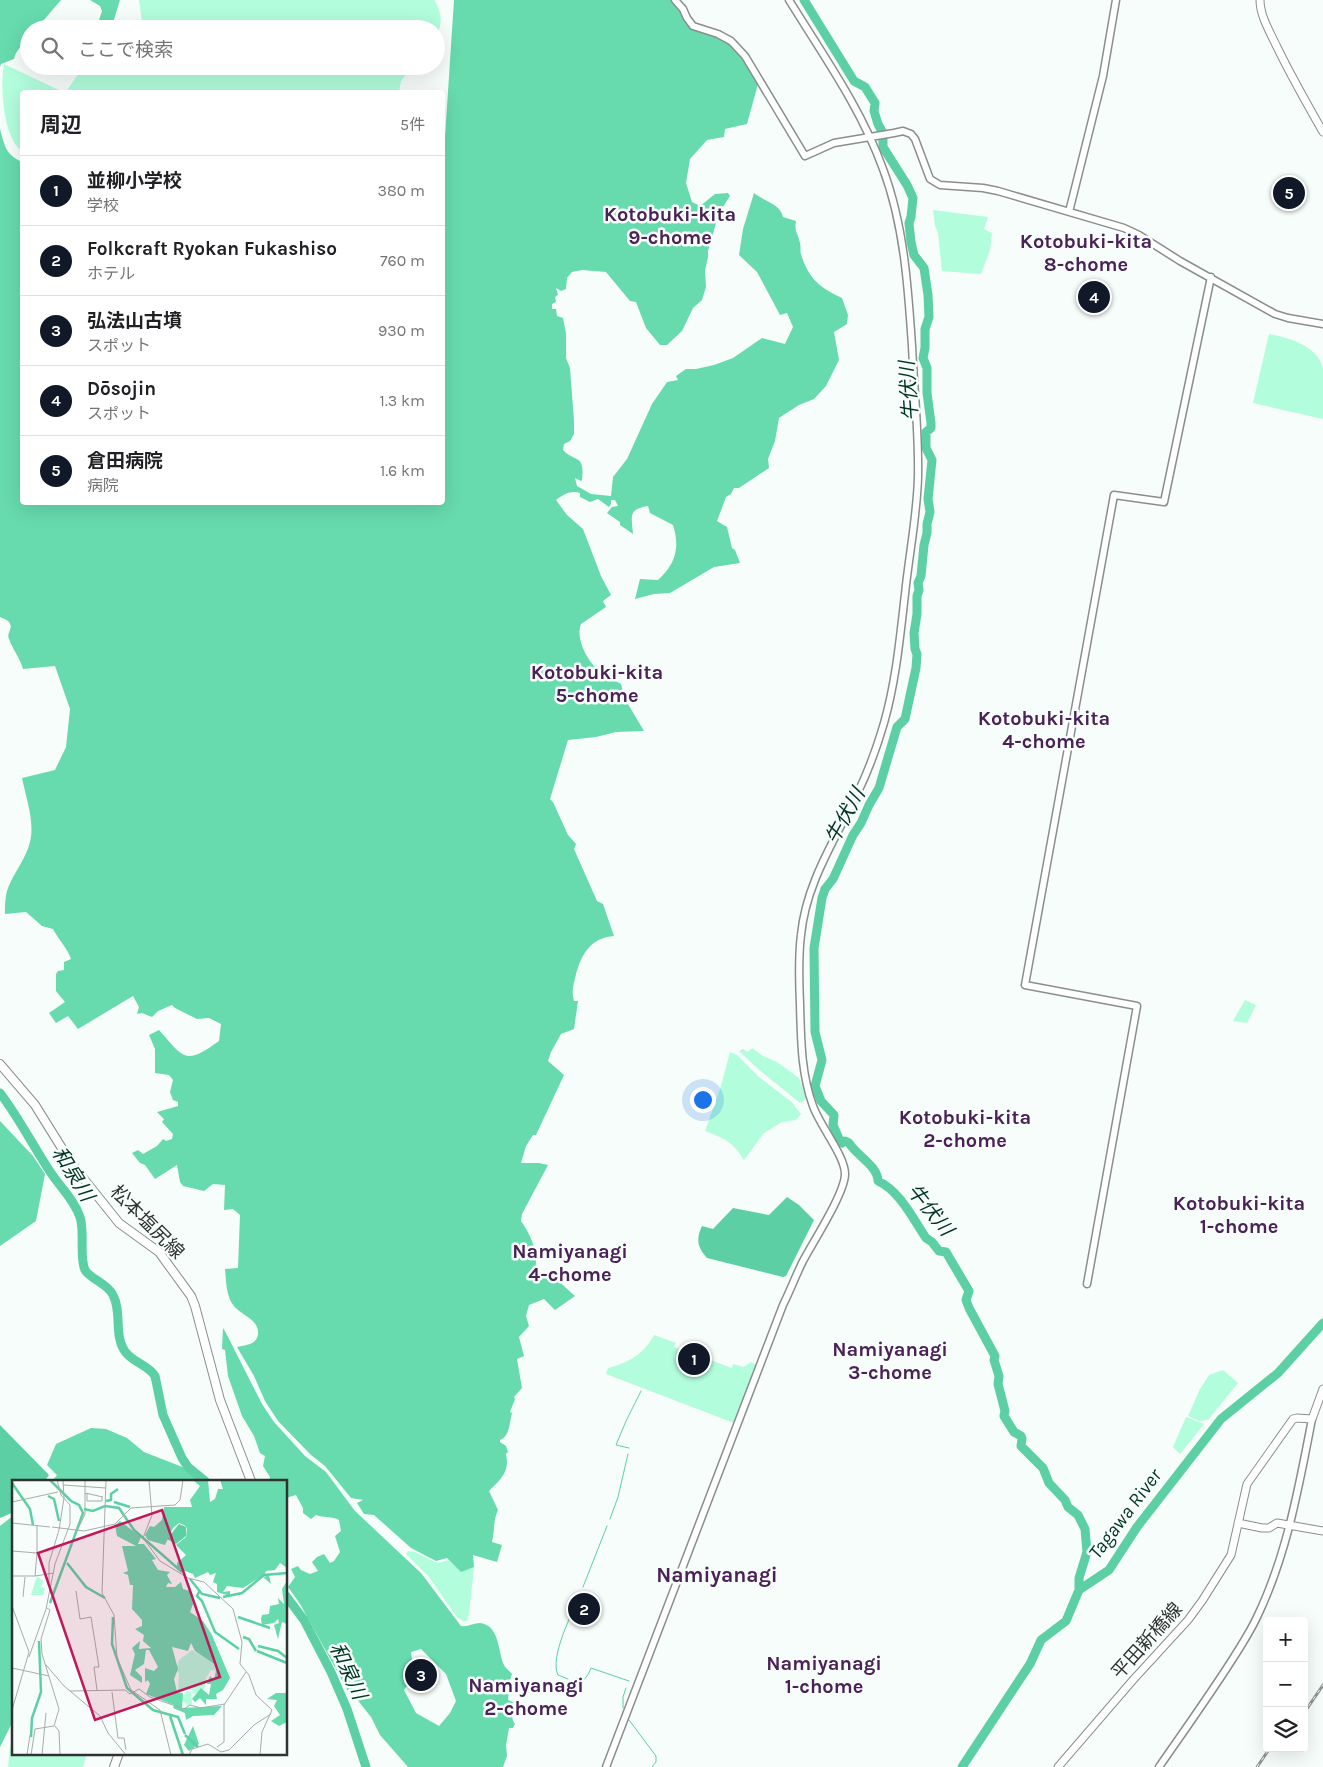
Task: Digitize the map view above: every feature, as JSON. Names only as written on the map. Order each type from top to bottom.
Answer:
[{"type":"main road","points":[[1260,0],[1263,18],[1290,76],[1323,132]]},
{"type":"main road","name":"松本塩尻線","points":[[0,1064],[35,1105],[68,1158],[119,1223],[159,1252],[190,1296],[195,1306],[220,1400],[251,1480]]},
{"type":"main road","points":[[1312,1419],[1323,1389]]},
{"type":"main road","name":"平田新橋線","points":[[1058,1767],[1196,1609],[1231,1555],[1247,1484],[1293,1419],[1312,1419]]},
{"type":"main road","points":[[1238,1524],[1269,1528],[1278,1523],[1323,1531]]},
{"type":"main road","points":[[114,1767],[119,1754]]},
{"type":"street","points":[[675,0],[693,26],[718,34],[731,41],[745,56],[805,156],[834,144],[903,131],[911,134],[915,139],[930,179],[940,185],[983,188],[1124,228],[1139,235],[1180,262],[1275,314],[1323,324]]},
{"type":"street","points":[[606,1767],[784,1305],[802,1262],[844,1182],[846,1172],[843,1162],[818,1118],[805,1077],[800,1027],[799,965],[801,934],[812,887],[858,792],[885,718],[897,661],[918,480],[918,451],[909,308],[901,236],[884,170],[872,136],[789,0]]},
{"type":"street","points":[[1069,212],[1103,76],[1116,0]]},
{"type":"street","points":[[1087,1284],[1137,1006],[1025,985],[1114,494],[1164,502],[1211,278]]},
{"type":"street","points":[[1159,1767],[1249,1634],[1269,1591],[1280,1563],[1290,1525],[1312,1419]]},
{"type":"shaded area","points":[[0,0],[61,0],[44,20],[20,20],[20,48],[14,59],[1,64],[0,67]]},
{"type":"shaded area","points":[[90,0],[120,0],[114,20],[99,20],[102,11],[100,6]]},
{"type":"shaded area","points":[[139,0],[434,0],[437,4],[441,20],[142,20]]},
{"type":"shaded area","points":[[454,0],[672,0],[693,29],[715,36],[730,44],[746,62],[758,84],[747,124],[725,129],[724,137],[707,140],[690,159],[686,183],[692,202],[700,206],[715,194],[728,193],[730,196],[719,213],[708,251],[705,271],[706,287],[702,300],[693,308],[682,331],[667,345],[660,345],[646,328],[636,302],[630,301],[606,272],[582,270],[572,272],[567,278],[566,289],[561,291],[556,288],[558,295],[555,297],[556,302],[552,304],[552,309],[556,309],[557,316],[563,318],[566,333],[566,358],[570,368],[574,421],[574,434],[570,441],[564,444],[563,450],[580,462],[583,471],[582,480],[575,478],[577,486],[591,494],[611,496],[613,477],[627,459],[652,404],[667,382],[678,380],[676,376],[686,369],[714,365],[733,358],[762,338],[785,344],[793,327],[787,313],[780,315],[757,272],[739,255],[743,229],[754,193],[775,205],[783,217],[796,221],[801,253],[807,270],[821,286],[842,298],[848,315],[847,324],[834,332],[839,360],[826,386],[814,399],[799,405],[779,418],[775,441],[768,459],[769,468],[739,488],[734,488],[731,494],[726,497],[717,521],[727,527],[732,548],[735,550],[740,563],[714,567],[670,593],[654,594],[635,599],[640,579],[658,580],[673,561],[676,541],[673,525],[650,513],[648,506],[641,507],[632,515],[633,534],[607,513],[612,507],[618,506],[615,500],[611,500],[609,507],[598,499],[590,502],[580,497],[580,493],[571,492],[556,500],[567,515],[583,529],[601,576],[611,595],[603,601],[606,607],[581,624],[581,643],[595,667],[621,684],[625,699],[644,731],[616,732],[596,737],[568,740],[550,799],[568,835],[576,844],[574,849],[597,901],[603,904],[614,936],[606,937],[593,943],[581,959],[573,990],[574,1001],[578,1001],[574,1029],[561,1034],[548,1061],[564,1075],[536,1135],[533,1135],[526,1146],[521,1163],[548,1165],[522,1214],[521,1221],[528,1232],[535,1251],[535,1270],[554,1277],[575,1296],[555,1310],[544,1299],[529,1305],[526,1316],[529,1326],[519,1337],[524,1356],[517,1359],[522,1388],[514,1397],[510,1412],[512,1413],[510,1425],[506,1436],[500,1440],[506,1446],[508,1452],[506,1454],[507,1466],[501,1479],[489,1491],[498,1510],[492,1542],[502,1545],[497,1562],[473,1555],[474,1567],[461,1572],[447,1558],[436,1561],[411,1548],[374,1515],[364,1514],[357,1503],[363,1500],[351,1498],[325,1466],[311,1455],[278,1421],[265,1401],[254,1376],[237,1347],[253,1342],[257,1338],[258,1329],[253,1321],[234,1306],[228,1293],[225,1269],[238,1268],[240,1215],[233,1209],[224,1210],[225,1185],[213,1184],[204,1191],[183,1186],[180,1182],[177,1165],[155,1179],[145,1165],[140,1163],[132,1153],[138,1150],[143,1154],[157,1146],[163,1139],[166,1141],[172,1139],[173,1134],[162,1122],[164,1119],[157,1112],[178,1106],[178,1102],[173,1100],[170,1092],[173,1080],[169,1075],[155,1073],[155,1049],[149,1035],[159,1030],[180,1052],[192,1056],[208,1049],[219,1041],[221,1024],[209,1018],[197,1019],[172,1005],[158,1011],[152,1017],[142,1013],[137,1014],[139,1007],[133,996],[78,1029],[68,1016],[56,1023],[49,1013],[65,1002],[56,991],[56,974],[58,971],[64,970],[64,962],[71,959],[70,955],[53,929],[42,926],[26,912],[5,914],[5,901],[13,876],[26,854],[30,842],[29,810],[22,778],[55,770],[66,747],[70,709],[55,666],[23,669],[8,637],[11,626],[0,617],[0,129],[9,153],[20,161],[20,505],[445,505],[445,137]]},
{"type":"shaded area","points":[[4,64],[20,72],[20,75],[27,75],[59,90],[20,90],[20,149],[11,135],[4,111]]},
{"type":"shaded area","points":[[78,75],[406,75],[401,81],[399,90],[67,90]]},
{"type":"shaded area","points":[[933,210],[988,217],[984,229],[992,233],[990,250],[981,274],[942,271],[938,233]]},
{"type":"shaded area","points":[[1269,334],[1285,337],[1309,348],[1320,360],[1323,368],[1323,419],[1253,403]]},
{"type":"shaded area","points":[[1245,1000],[1256,1005],[1247,1023],[1233,1021]]},
{"type":"shaded area","points":[[752,1048],[763,1056],[777,1062],[799,1078],[806,1098],[804,1101],[800,1103],[739,1051],[743,1049],[748,1052]]},
{"type":"shaded area","points":[[730,1052],[737,1055],[759,1077],[794,1104],[801,1114],[796,1120],[782,1122],[764,1133],[744,1160],[728,1141],[705,1131],[721,1086]]},
{"type":"shaded area","points":[[0,1121],[33,1156],[45,1174],[36,1221],[0,1246]]},
{"type":"shaded area","points":[[787,1197],[799,1205],[814,1220],[786,1276],[783,1277],[707,1258],[701,1250],[698,1239],[702,1226],[713,1229],[733,1208],[769,1215]]},
{"type":"shaded area","points":[[223,1328],[262,1404],[274,1422],[305,1456],[326,1472],[355,1511],[421,1573],[461,1626],[480,1623],[487,1625],[495,1634],[504,1665],[512,1674],[508,1700],[513,1702],[512,1716],[515,1724],[513,1728],[509,1728],[506,1745],[507,1756],[503,1767],[408,1767],[380,1735],[371,1717],[352,1693],[349,1693],[300,1604],[288,1587],[295,1577],[291,1569],[298,1566],[301,1570],[310,1574],[318,1571],[312,1562],[324,1554],[330,1563],[334,1561],[340,1552],[335,1536],[341,1531],[339,1520],[316,1515],[311,1519],[303,1513],[303,1508],[296,1495],[288,1497],[288,1480],[269,1480],[270,1477],[263,1466],[265,1456],[260,1453],[254,1436],[242,1416],[228,1376],[225,1350],[222,1349]],"holes":[[[421,1649],[446,1674],[456,1701],[450,1713],[439,1726],[416,1713],[404,1690],[414,1676],[411,1652]]]},
{"type":"shaded area","points":[[654,1335],[676,1343],[674,1347],[732,1368],[733,1364],[744,1367],[751,1362],[756,1365],[734,1423],[606,1374],[608,1368],[635,1357],[650,1342]]},
{"type":"shaded area","points":[[1223,1370],[1238,1383],[1208,1420],[1199,1421],[1188,1416],[1200,1389],[1209,1375]]},
{"type":"shaded area","points":[[1186,1417],[1204,1424],[1180,1454],[1173,1447]]},
{"type":"shaded area","points":[[0,1425],[49,1475],[46,1480],[12,1480],[12,1513],[0,1518]]},
{"type":"shaded area","points":[[91,1428],[106,1429],[127,1438],[144,1452],[185,1468],[199,1480],[53,1480],[57,1475],[47,1465],[56,1444]]},
{"type":"shaded area","points":[[12,1517],[12,1723],[0,1747],[0,1526]]},
{"type":"shaded area","points":[[408,1551],[415,1552],[439,1563],[448,1560],[461,1571],[474,1567],[467,1621],[457,1617],[428,1576],[406,1554]]},
{"type":"shaded area","points":[[12,1742],[12,1754],[87,1754],[83,1767],[8,1767]]},
{"type":"waterway","name":"牛伏川","points":[[804,0],[854,81],[865,87],[875,103],[874,111],[883,133],[883,147],[913,198],[909,223],[911,242],[914,255],[924,268],[928,295],[929,317],[925,329],[923,358],[927,368],[927,393],[931,423],[931,428],[926,432],[926,448],[932,460],[928,499],[930,512],[921,576],[918,583],[919,590],[914,633],[917,654],[916,668],[905,719],[897,727],[879,788],[822,898],[814,948],[815,1032],[822,1060],[815,1086],[821,1101],[834,1115],[833,1125],[840,1141],[842,1143],[845,1141],[849,1143],[871,1166],[878,1181],[893,1191],[899,1198],[926,1238],[939,1251],[946,1252],[969,1291],[966,1300],[969,1308],[995,1356],[994,1360],[999,1376],[998,1384],[1005,1411],[1004,1416],[1014,1432],[1021,1436],[1021,1446],[1043,1468],[1049,1483],[1065,1500],[1068,1507],[1078,1515],[1085,1529],[1087,1552],[1079,1578],[1079,1590]]},
{"type":"waterway","name":"和泉川","points":[[0,1093],[77,1210],[82,1230],[82,1258],[85,1270],[90,1276],[111,1291],[116,1302],[121,1344],[127,1354],[155,1376],[163,1415],[182,1458],[188,1467],[204,1480]]},
{"type":"waterway","name":"Tagawa River","points":[[962,1767],[1030,1664],[1041,1640],[1066,1621],[1079,1590],[1109,1570],[1137,1527],[1221,1419],[1278,1373],[1323,1323]]},
{"type":"waterway","points":[[629,1448],[616,1445],[641,1391]]},
{"type":"waterway","points":[[610,1519],[618,1497],[628,1454]]},
{"type":"waterway","points":[[583,1587],[607,1526]]},
{"type":"waterway","points":[[568,1679],[558,1675],[556,1667],[557,1657],[563,1634],[580,1594]]},
{"type":"waterway","name":"和泉川","points":[[288,1599],[304,1620],[331,1672],[347,1709],[366,1767]]},
{"type":"waterway","points":[[575,1681],[584,1680],[591,1668],[629,1681]]},
{"type":"waterway","points":[[623,1708],[623,1697],[626,1688]]},
{"type":"waterway","points":[[629,1720],[656,1756],[656,1762],[652,1767]]},
{"type":"railway","points":[[1308,1707],[1323,1685]]},
{"type":"railway","points":[[1257,1767],[1267,1752]]},
{"type":"place","name":"倉田病院","points":[[1289,193]]},
{"type":"place","name":"Dōsojin","points":[[1094,297]]},
{"type":"place","name":"並柳小学校","points":[[694,1359]]},
{"type":"place","name":"Folkcraft Ryokan Fukashiso","points":[[584,1609]]},
{"type":"place","name":"弘法山古墳","points":[[421,1675]]},
{"type":"district","name":"Kotobuki-kita 9-chome","points":[[670,226]]},
{"type":"district","name":"Kotobuki-kita 8-chome","points":[[1086,252]]},
{"type":"district","name":"Kotobuki-kita 5-chome","points":[[597,684]]},
{"type":"district","name":"Kotobuki-kita 4-chome","points":[[1044,730]]},
{"type":"district","name":"Kotobuki-kita 2-chome","points":[[965,1128]]},
{"type":"district","name":"Kotobuki-kita 1-chome","points":[[1239,1214]]},
{"type":"district","name":"Namiyanagi 4-chome","points":[[570,1262]]},
{"type":"district","name":"Namiyanagi 3-chome","points":[[890,1360]]},
{"type":"district","name":"Namiyanagi","points":[[717,1575]]},
{"type":"district","name":"Namiyanagi 1-chome","points":[[824,1674]]},
{"type":"district","name":"Namiyanagi 2-chome","points":[[526,1696]]}]
